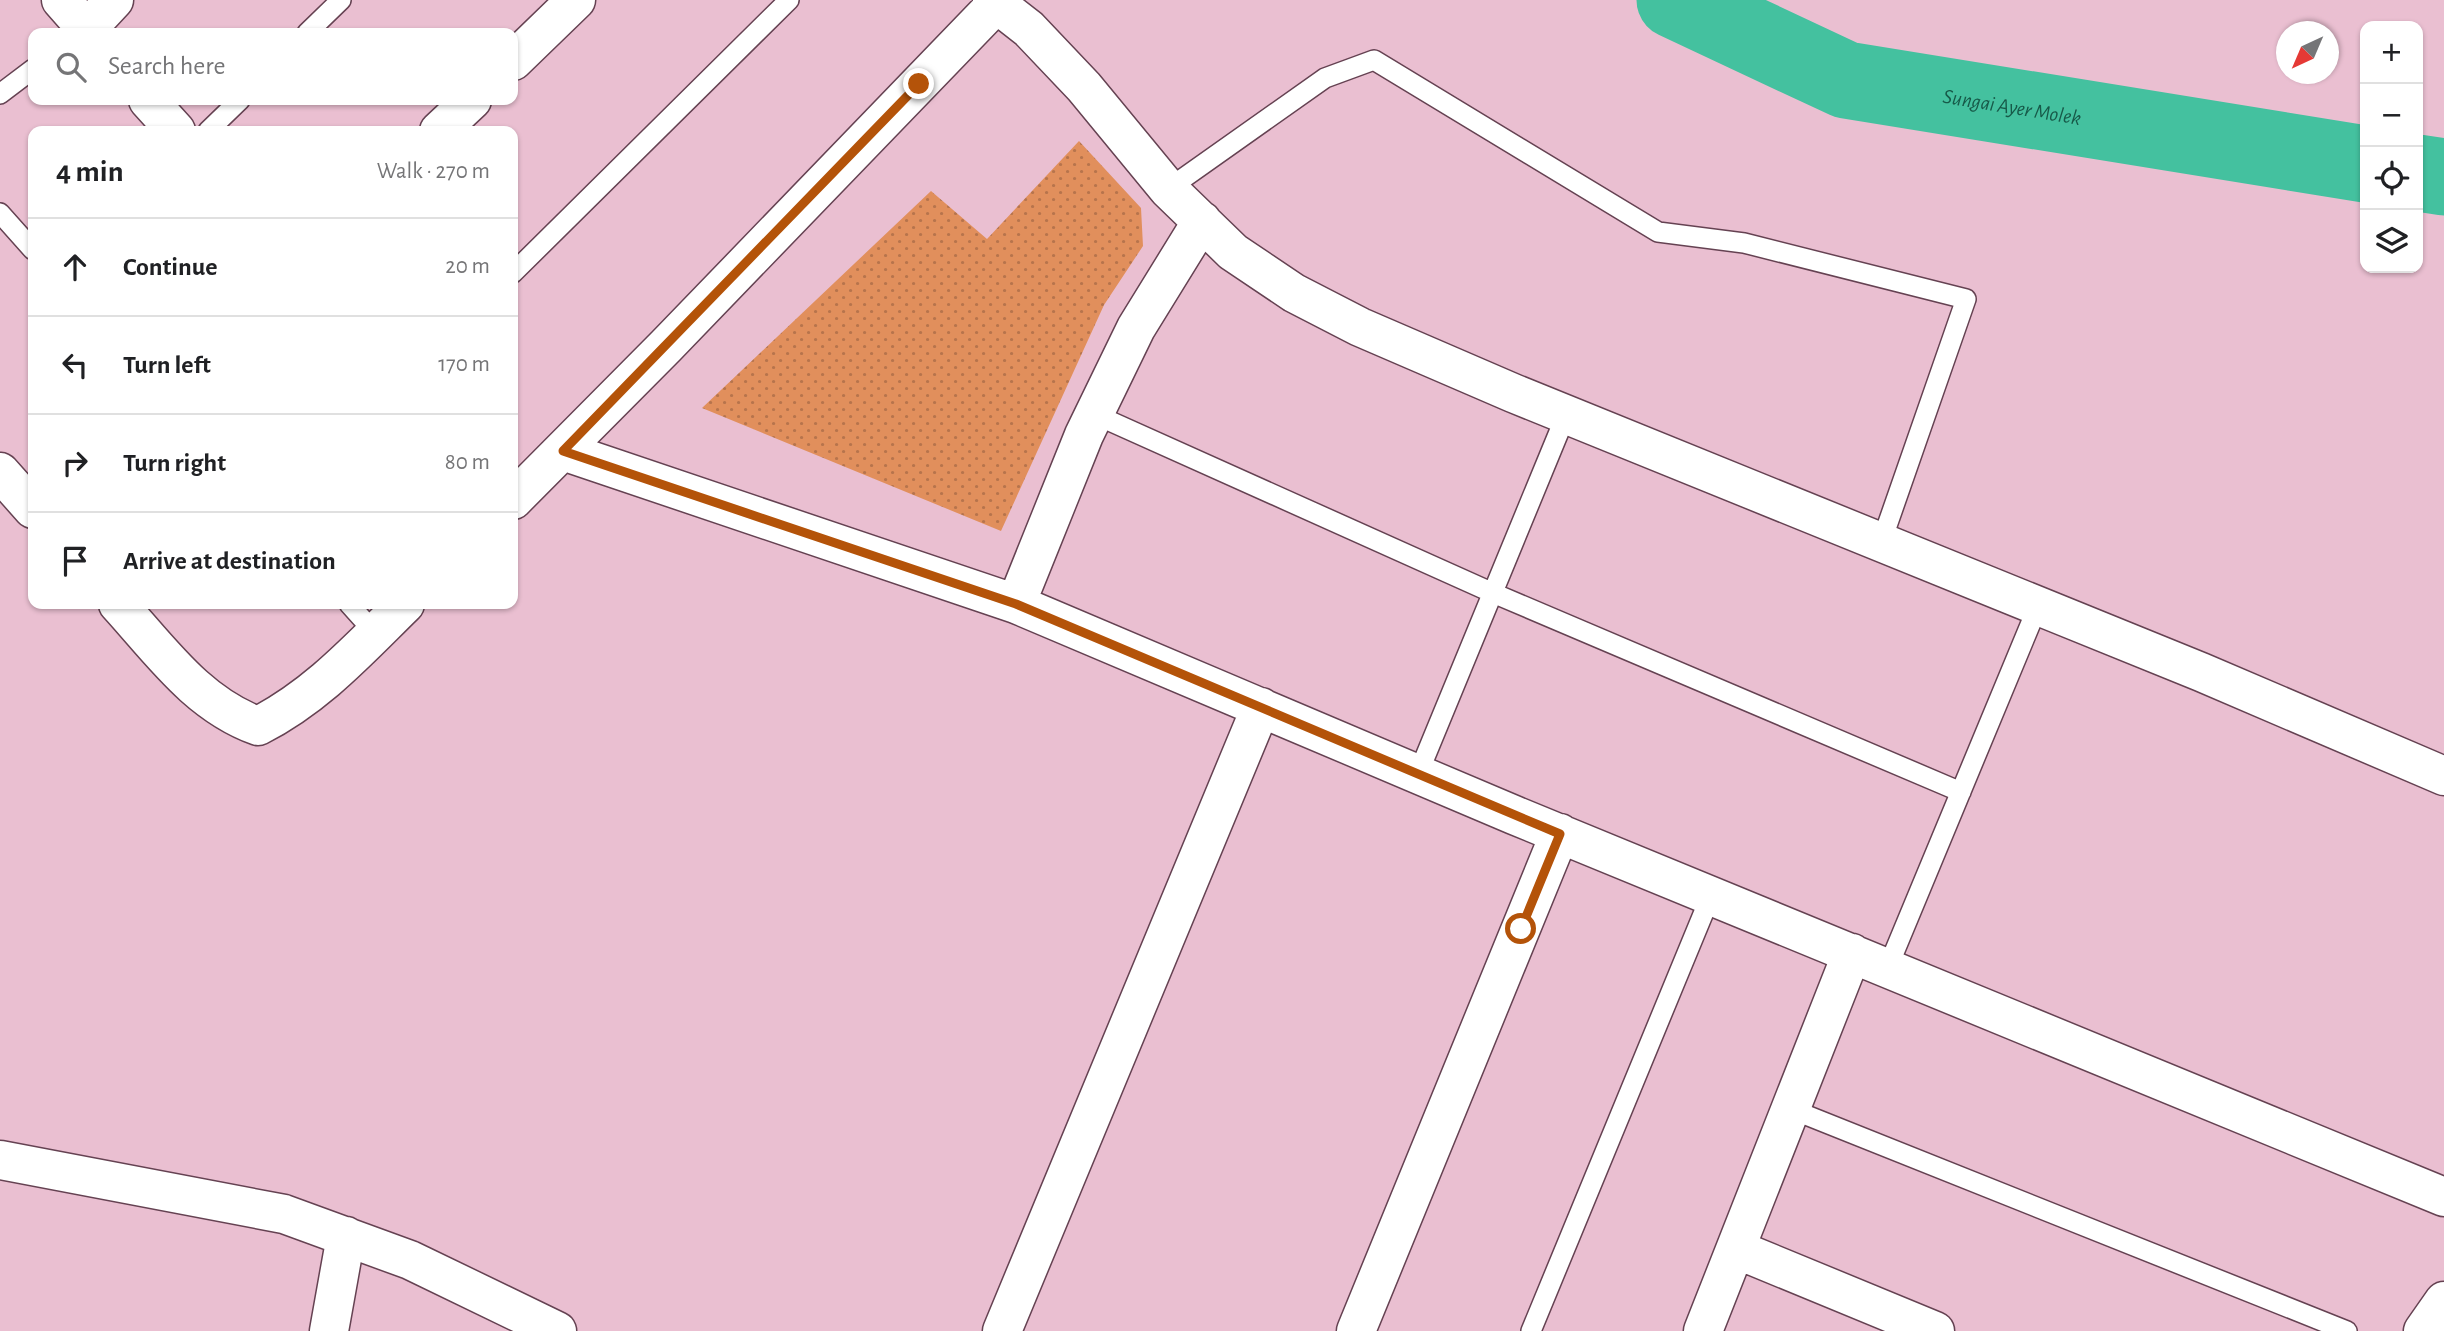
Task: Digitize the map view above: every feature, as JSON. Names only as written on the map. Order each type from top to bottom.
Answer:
[{"type":"street","points":[[61,0],[83,28]]},
{"type":"street","points":[[90,28],[114,0]]},
{"type":"street","points":[[518,56],[576,0]]},
{"type":"street","points":[[518,495],[996,1],[1029,29],[1084,87],[1168,189],[1233,252],[1294,293],[1360,327],[1566,415],[2038,606],[2444,776]]},
{"type":"street","points":[[153,105],[171,126]]},
{"type":"street","points":[[444,126],[467,105]]},
{"type":"street","points":[[1016,604],[1094,414],[1136,328],[1202,221]]},
{"type":"street","points":[[563,451],[1016,604],[1560,834],[2444,1197]]},
{"type":"street","points":[[0,472],[28,503]]},
{"type":"street","points":[[122,609],[197,692],[232,717],[258,726],[282,714],[346,665],[400,609]]},
{"type":"street","points":[[1002,1331],[1261,707]]},
{"type":"street","points":[[1356,1331],[1560,834]]},
{"type":"street","points":[[1703,1331],[1852,953]]},
{"type":"street","points":[[0,1160],[284,1213],[410,1260],[557,1331]]},
{"type":"street","points":[[329,1331],[346,1236]]},
{"type":"street","points":[[1736,1249],[1935,1331]]},
{"type":"street","points":[[2423,1331],[2444,1301]]},
{"type":"lane","points":[[312,28],[341,0]]},
{"type":"lane","points":[[518,268],[789,0]]},
{"type":"lane","points":[[1168,189],[1325,78],[1374,60],[1658,232],[1744,243],[1966,299],[1881,543]]},
{"type":"lane","points":[[0,94],[28,73]]},
{"type":"lane","points":[[213,126],[235,105]]},
{"type":"lane","points":[[0,213],[28,244]]},
{"type":"lane","points":[[1094,414],[1493,593],[1961,792]]},
{"type":"lane","points":[[1418,774],[1566,415]]},
{"type":"lane","points":[[1888,967],[2038,606]]},
{"type":"lane","points":[[353,609],[375,633]]},
{"type":"lane","points":[[1531,1331],[1711,895]]},
{"type":"lane","points":[[1791,1109],[2347,1331]]},
{"type":"shaded area","points":[[1079,141],[1141,208],[1143,246],[1104,305],[1001,531],[702,408],[931,191],[987,239]]},
{"type":"waterway","name":"Sungai Ayer Molek","points":[[1675,0],[1846,80],[2360,163]]},
{"type":"waterway","name":"Sungai Ayer Molek","points":[[2423,174],[2444,177]]},
{"type":"route","points":[[919,84],[563,451],[1016,604],[1560,834],[1521,929]]}]
